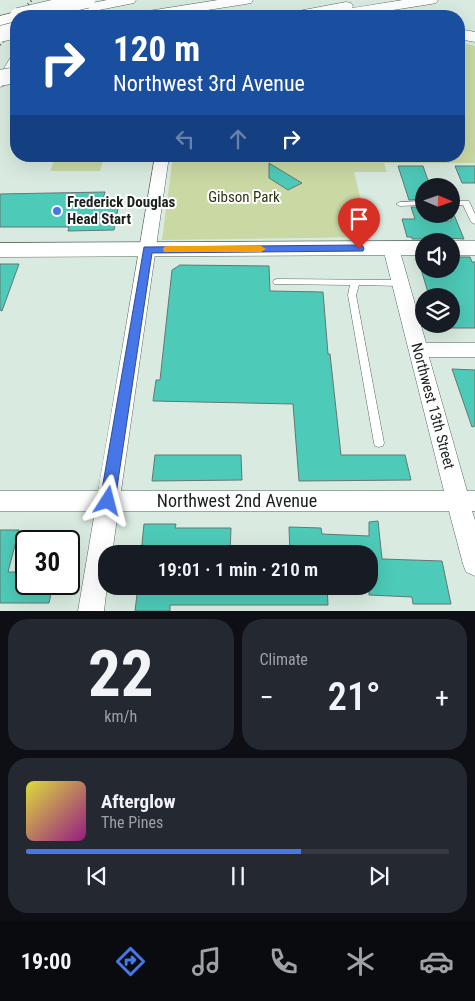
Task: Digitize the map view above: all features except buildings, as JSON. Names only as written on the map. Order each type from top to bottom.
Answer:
[{"type":"highway","points":[[86,10],[129,0]]},
{"type":"highway","points":[[86,10],[154,0]]},
{"type":"highway","points":[[181,10],[246,0]]},
{"type":"highway","points":[[323,10],[373,0]]},
{"type":"highway","points":[[370,10],[431,0]]},
{"type":"highway","points":[[402,10],[412,4]]},
{"type":"street","points":[[0,84],[10,67]]},
{"type":"street","points":[[91,611],[161,162]]},
{"type":"street","name":"Northwest 13th Street","points":[[391,248],[418,350],[467,501],[475,564]]},
{"type":"street","points":[[0,250],[415,248]]},
{"type":"street","points":[[460,248],[475,248]]},
{"type":"street","points":[[418,350],[475,350]]},
{"type":"street","name":"Northwest 2nd Avenue","points":[[0,501],[467,501]]},
{"type":"lane","points":[[400,204],[415,203]]},
{"type":"lane","points":[[460,203],[466,203],[475,222]]},
{"type":"lane","points":[[277,282],[400,283]]},
{"type":"lane","points":[[354,284],[352,295],[379,443]]},
{"type":"green space","name":"Gibson Park","points":[[465,44],[475,46],[475,163],[384,163],[387,172],[354,172],[370,237],[162,240],[172,162],[465,162]]},
{"type":"green space","points":[[54,162],[103,162],[100,171],[50,171]]},
{"type":"railway","points":[[23,10],[32,0]]},
{"type":"railway","points":[[0,45],[10,33]]},
{"type":"slow traffic","points":[[168,249],[261,249]]},
{"type":"place","name":"Frederick Douglas Head Start","points":[[57,211]]},
{"type":"route","points":[[108,501],[148,250],[359,249]]}]
